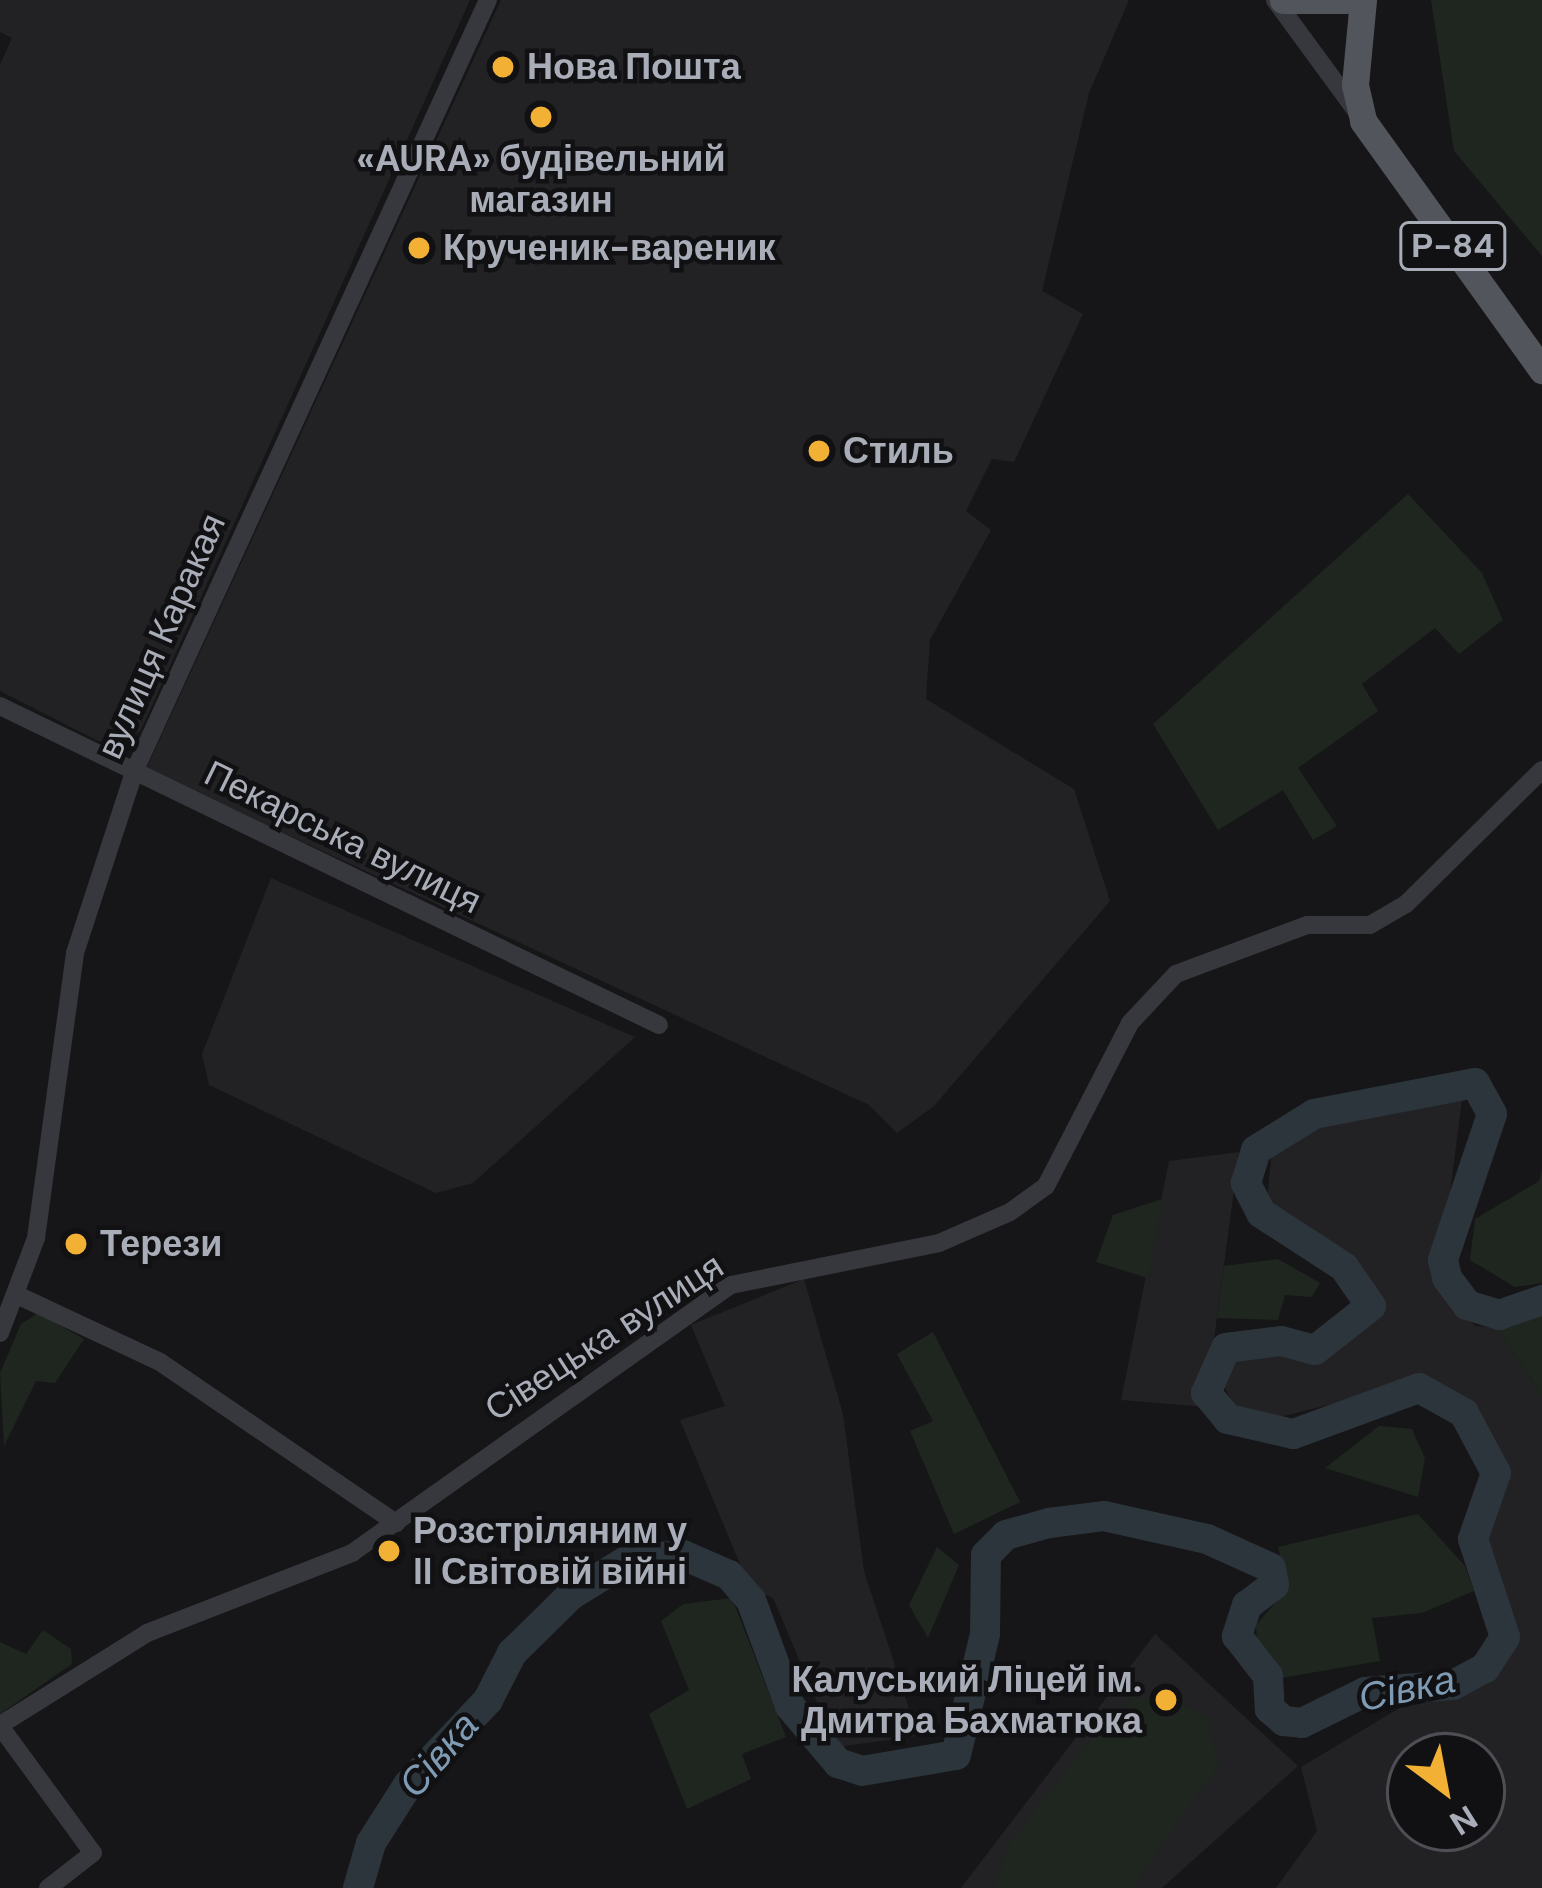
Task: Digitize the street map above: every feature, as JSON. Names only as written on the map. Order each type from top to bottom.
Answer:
[{"type":"main road","points":[[1280,0],[1346,0]]},
{"type":"main road","name":"Р-84","points":[[1363,0],[1354,86],[1363,121],[1542,370]]},
{"type":"street","name":"вулиця Каракая","points":[[0,1333],[36,1238],[75,953],[134,772],[488,0]]},
{"type":"street","points":[[1280,0],[1363,121]]},
{"type":"street","name":"Пекарська вулиця","points":[[0,706],[659,1025]]},
{"type":"street","name":"Сівецька вулиця","points":[[48,1888],[93,1853],[0,1726],[147,1633],[305,1575],[396,1523],[730,1286],[939,1243],[1010,1212],[1046,1186],[1130,1023],[1176,974],[1307,925],[1370,925],[1406,904],[1542,770]]},
{"type":"street","points":[[17,1294],[160,1362],[396,1523]]},
{"type":"shaded area","points":[[0,0],[470,0],[141,730],[127,741],[98,741],[0,691],[0,65],[12,38],[0,32]]},
{"type":"shaded area","points":[[501,0],[1129,0],[1089,93],[1042,291],[1083,314],[1014,462],[992,459],[966,511],[991,530],[930,640],[926,699],[1074,789],[1110,901],[934,1106],[897,1133],[869,1105],[146,769]]},
{"type":"shaded area","points":[[1431,0],[1542,0],[1542,256],[1454,151]]},
{"type":"shaded area","points":[[1408,494],[1482,573],[1503,620],[1459,654],[1435,628],[1362,684],[1378,711],[1298,768],[1337,826],[1313,840],[1283,790],[1218,830],[1153,724]]},
{"type":"shaded area","points":[[271,878],[635,1037],[473,1183],[436,1193],[209,1085],[202,1054]]},
{"type":"shaded area","points":[[1463,1092],[1439,1278],[1475,1326],[1497,1327],[1542,1395],[1542,1888],[1276,1888],[1317,1831],[1301,1767],[1411,1701],[1463,1690],[1501,1658],[1509,1630],[1479,1539],[1502,1477],[1468,1410],[1422,1382],[1279,1417],[1238,1412],[1221,1381],[1232,1359],[1340,1346],[1376,1304],[1345,1260],[1266,1213],[1272,1148],[1315,1123]]},
{"type":"shaded area","points":[[1239,1152],[1205,1407],[1121,1400],[1169,1161]]},
{"type":"shaded area","points":[[1542,1170],[1542,1283],[1515,1287],[1470,1260],[1475,1219],[1539,1181]]},
{"type":"shaded area","points":[[1162,1199],[1148,1278],[1096,1262],[1113,1215]]},
{"type":"shaded area","points":[[1278,1259],[1320,1283],[1312,1297],[1285,1295],[1278,1320],[1217,1318],[1224,1266]]},
{"type":"shaded area","points":[[804,1279],[843,1414],[864,1571],[918,1736],[836,1747],[773,1598],[750,1588],[680,1420],[725,1406],[691,1325]]},
{"type":"shaded area","points":[[1542,1306],[1542,1395],[1497,1327]]},
{"type":"shaded area","points":[[38,1313],[84,1339],[55,1383],[36,1381],[4,1446],[0,1373],[21,1324]]},
{"type":"shaded area","points":[[933,1332],[1020,1502],[954,1534],[910,1431],[933,1421],[897,1354]]},
{"type":"shaded area","points":[[1379,1426],[1412,1429],[1425,1458],[1418,1497],[1325,1468]]},
{"type":"shaded area","points":[[1418,1514],[1465,1566],[1474,1591],[1422,1613],[1372,1618],[1380,1661],[1275,1679],[1258,1656],[1256,1625],[1288,1588],[1278,1547]]},
{"type":"shaded area","points":[[937,1547],[959,1565],[928,1638],[909,1605]]},
{"type":"shaded area","points":[[732,1598],[786,1737],[742,1754],[751,1779],[687,1809],[649,1714],[689,1690],[661,1621],[683,1604]]},
{"type":"shaded area","points":[[43,1630],[71,1649],[72,1664],[0,1714],[0,1642],[26,1654]]},
{"type":"shaded area","name":"Калуський Ліцей ім. Дмитра Бахматюка","points":[[1155,1634],[1298,1766],[1162,1888],[961,1888]]},
{"type":"shaded area","points":[[1166,1695],[1207,1718],[1219,1764],[1132,1888],[995,1888],[1008,1846],[1108,1718],[1134,1699]]},
{"type":"waterway","name":"Сівка","points":[[358,1888],[371,1843],[408,1785],[488,1700],[512,1653],[571,1595],[628,1560],[683,1555],[729,1575],[751,1600],[790,1706],[838,1763],[862,1771],[956,1755],[985,1634],[986,1555],[1006,1535],[1049,1523],[1104,1516],[1207,1539],[1271,1568],[1274,1585],[1247,1605],[1237,1636],[1268,1676],[1270,1709],[1284,1721],[1302,1723],[1365,1692],[1453,1685],[1485,1668],[1505,1637],[1473,1539],[1496,1473],[1464,1413],[1419,1388],[1293,1434],[1228,1419],[1206,1393],[1226,1348],[1281,1341],[1315,1350],[1371,1306],[1344,1267],[1261,1213],[1246,1183],[1256,1150],[1314,1114],[1475,1083],[1492,1114],[1443,1260],[1447,1278],[1467,1305],[1499,1315],[1542,1300]]},
{"type":"place","name":"Нова Пошта","points":[[503,67]]},
{"type":"place","name":"«AURA» будівельний магазин","points":[[541,117]]},
{"type":"place","name":"Крученик-вареник","points":[[419,248]]},
{"type":"place","name":"Стиль","points":[[819,451]]},
{"type":"place","name":"Терези","points":[[76,1244]]},
{"type":"place","name":"Розстріляним у II Світовій війні","points":[[389,1551]]},
{"type":"place","name":"Калуський Ліцей ім. Дмитра Бахматюка","points":[[1166,1700]]}]
